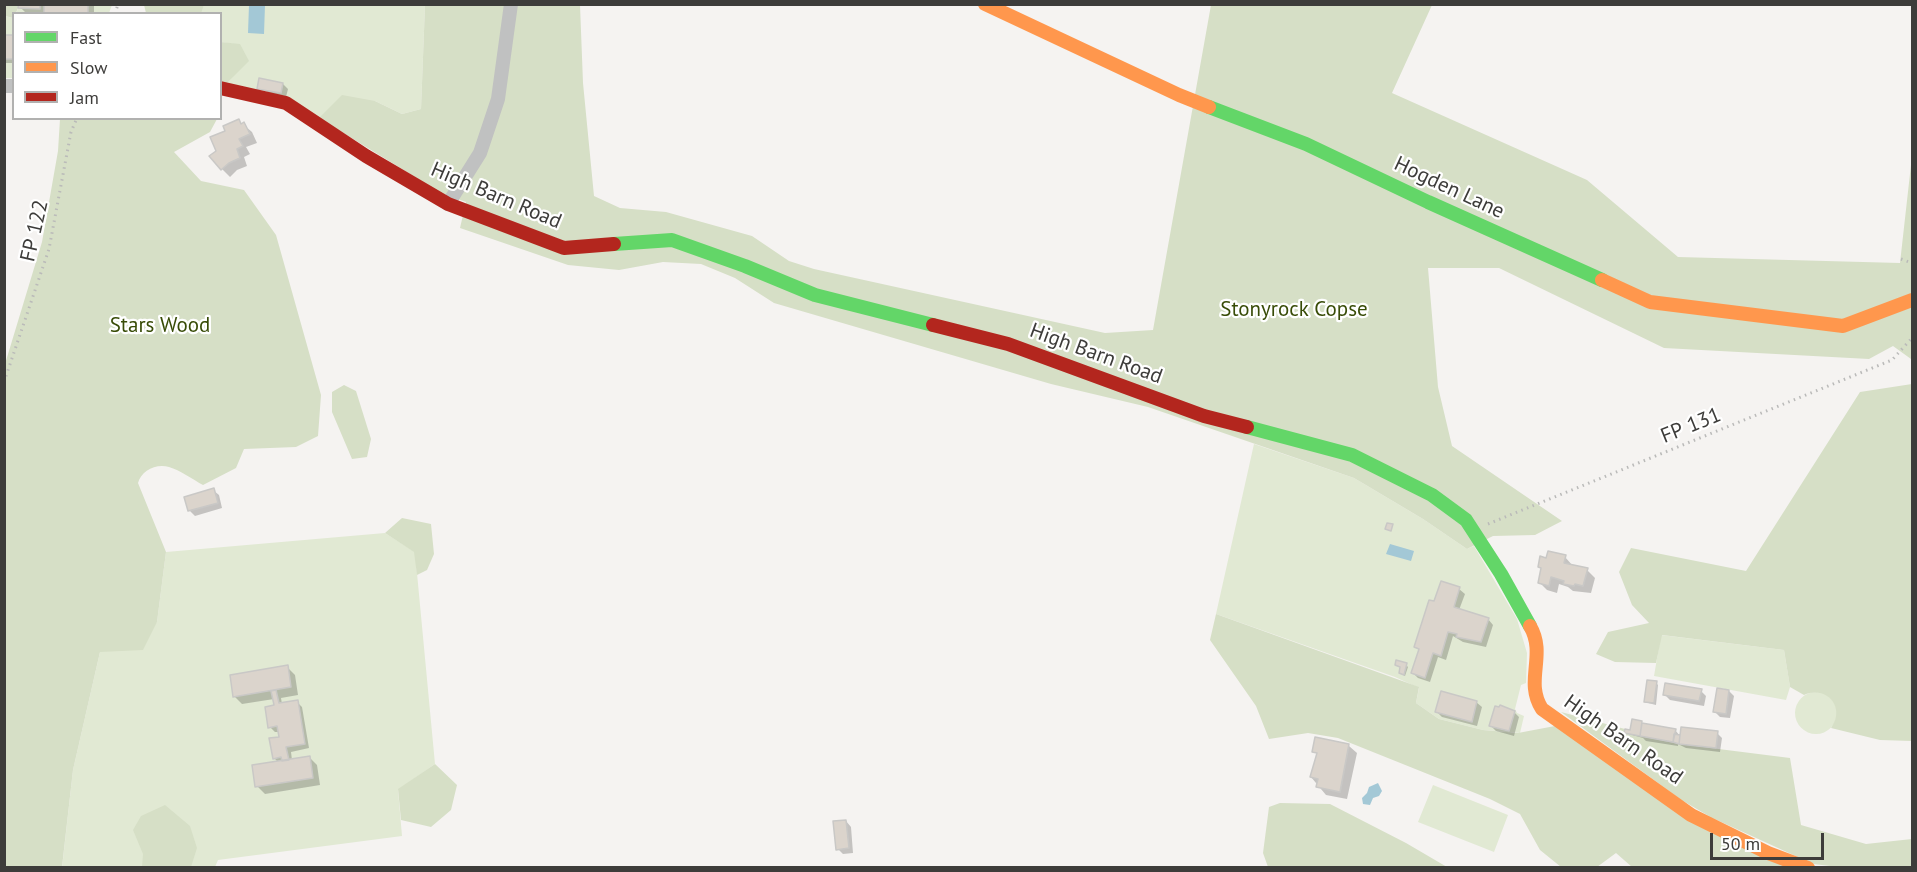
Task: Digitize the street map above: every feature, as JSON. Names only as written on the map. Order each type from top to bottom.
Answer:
[{"type":"street","points":[[448,204],[480,153],[498,99],[512,4]]},
{"type":"street","name":"Hogden Lane","points":[[985,4],[1179,95],[1306,144],[1650,302],[1843,326],[1912,300]]},
{"type":"street","name":"High Barn Road","points":[[222,88],[286,103],[366,156],[448,204],[564,248],[672,240],[745,266],[815,295],[1008,344],[1204,416],[1352,454],[1432,495],[1466,520],[1501,574],[1534,632],[1538,650],[1534,681],[1535,698],[1542,709],[1691,814],[1768,853],[1808,867]]},
{"type":"path","name":"FP 122","points":[[4,382],[48,249],[71,132],[76,120]]},
{"type":"path","points":[[1901,259],[1912,263]]},
{"type":"path","name":"FP 131","points":[[1473,531],[1892,360],[1912,338]]},
{"type":"green space","points":[[144,4],[204,5],[202,12],[146,12]]},
{"type":"green space","points":[[204,4],[425,5],[421,109],[402,114],[375,101],[319,118],[227,83],[235,74],[240,45],[222,42],[222,12],[202,12]]},
{"type":"green space","points":[[5,5],[19,5],[16,12],[12,12],[12,18],[5,16]]},
{"type":"green space","points":[[19,5],[112,5],[109,12],[17,12]]},
{"type":"green space","name":"Stonyrock Copse","points":[[425,5],[580,5],[583,83],[594,196],[620,208],[666,212],[752,236],[789,261],[814,269],[1105,333],[1153,330],[1211,5],[1432,5],[1392,93],[1587,180],[1678,257],[1900,263],[1912,156],[1912,364],[1911,359],[1893,346],[1869,359],[1664,348],[1499,268],[1428,268],[1438,387],[1452,446],[1562,521],[1535,535],[1493,536],[1467,549],[1423,519],[1354,478],[1148,407],[1051,384],[774,303],[735,278],[701,264],[663,262],[619,270],[568,265],[460,228],[466,202],[441,193],[319,118],[342,95],[375,101],[402,114],[421,109]]},
{"type":"green space","points":[[4,16],[12,18],[12,78],[5,78]]},
{"type":"green space","points":[[222,42],[240,44],[249,61],[227,83],[222,83]]},
{"type":"green space","name":"Stars Wood","points":[[60,120],[216,120],[210,132],[174,152],[201,181],[244,190],[276,235],[321,395],[318,436],[296,447],[244,449],[236,468],[203,485],[177,470],[164,466],[154,467],[142,475],[138,483],[166,552],[157,622],[143,650],[100,652],[73,770],[62,867],[5,867],[5,364],[42,242],[58,151]]},
{"type":"green space","points":[[1912,384],[1912,741],[1880,740],[1831,728],[1836,713],[1832,700],[1820,693],[1804,695],[1790,687],[1784,650],[1662,635],[1656,663],[1615,662],[1596,654],[1608,632],[1649,623],[1632,605],[1619,572],[1631,548],[1746,571],[1860,392]]},
{"type":"green space","points":[[344,385],[356,391],[371,439],[367,457],[352,459],[332,412],[332,392]]},
{"type":"green space","points":[[1254,444],[1354,478],[1423,519],[1467,549],[1474,546],[1517,619],[1527,653],[1526,683],[1521,685],[1515,709],[1517,713],[1524,716],[1520,733],[1483,730],[1439,719],[1416,703],[1419,688],[1395,677],[1216,614]]},
{"type":"green space","points":[[402,518],[431,524],[434,554],[427,570],[417,575],[414,552],[385,533]]},
{"type":"green space","points":[[385,533],[415,552],[435,764],[398,790],[402,836],[218,860],[215,867],[62,868],[73,770],[100,652],[157,622],[166,552]]},
{"type":"green space","points":[[1216,614],[1419,687],[1416,703],[1439,719],[1483,730],[1518,733],[1555,726],[1796,867],[1632,867],[1616,853],[1597,867],[1561,867],[1540,850],[1520,814],[1490,799],[1338,738],[1308,733],[1269,739],[1256,706],[1210,640]]},
{"type":"green space","points":[[1661,635],[1784,650],[1790,687],[1786,700],[1654,676]]},
{"type":"green space","points":[[1816,692],[1824,693],[1831,698],[1836,705],[1836,721],[1831,728],[1824,733],[1816,734],[1808,733],[1801,728],[1796,721],[1795,713],[1796,705],[1801,698],[1808,693]]},
{"type":"green space","points":[[1561,712],[1625,729],[1624,733],[1679,744],[1790,758],[1801,825],[1866,844],[1912,839],[1912,867],[1839,867],[1813,864],[1695,810]]},
{"type":"green space","points":[[435,764],[457,785],[451,810],[431,827],[401,820],[398,789]]},
{"type":"green space","points":[[1433,785],[1508,815],[1494,852],[1418,822]]},
{"type":"green space","points":[[1280,803],[1330,804],[1447,867],[1268,867],[1263,853],[1269,807]]},
{"type":"green space","points":[[165,805],[190,826],[197,848],[191,867],[142,867],[143,854],[133,830],[141,816]]},
{"type":"water","points":[[249,5],[265,5],[264,34],[248,33]]},
{"type":"water","points":[[1390,544],[1414,551],[1411,561],[1386,554]]},
{"type":"water","points":[[1378,783],[1382,791],[1379,796],[1373,798],[1370,805],[1363,804],[1362,798],[1369,787]]},
{"type":"building","points":[[19,4],[40,4],[40,9],[18,8]]},
{"type":"building","points":[[44,4],[88,4],[88,12],[44,12]]},
{"type":"building","points":[[4,35],[12,35],[12,59],[4,59]]},
{"type":"building","points":[[259,78],[283,83],[281,93],[257,89]]},
{"type":"building","points":[[239,119],[241,124],[244,122],[250,134],[239,139],[243,146],[237,149],[240,158],[221,170],[209,156],[216,151],[210,137],[225,131],[223,126]]},
{"type":"building","points":[[214,488],[218,503],[188,511],[184,497]]},
{"type":"building","points":[[1387,523],[1393,524],[1391,531],[1385,529]]},
{"type":"building","points":[[1548,551],[1566,555],[1564,563],[1588,568],[1583,586],[1563,584],[1564,581],[1551,577],[1549,586],[1538,583],[1541,568],[1538,567],[1540,556],[1546,558]]},
{"type":"building","points":[[1441,581],[1460,587],[1454,607],[1489,618],[1481,642],[1456,637],[1457,634],[1448,632],[1441,656],[1433,653],[1425,678],[1411,673],[1419,649],[1414,647],[1429,600],[1434,601]]},
{"type":"building","points":[[1396,660],[1407,663],[1404,675],[1399,673],[1400,667],[1395,665]]},
{"type":"building","points":[[288,665],[291,687],[233,697],[230,675]]},
{"type":"building","points":[[1647,680],[1657,681],[1654,703],[1644,702]]},
{"type":"building","points":[[1665,683],[1702,689],[1699,701],[1663,695]]},
{"type":"building","points":[[1717,688],[1729,690],[1726,714],[1713,712]]},
{"type":"building","points":[[276,690],[279,703],[298,700],[305,744],[286,747],[289,760],[282,761],[281,757],[273,759],[269,738],[279,737],[277,726],[268,728],[265,707],[274,705],[271,691]]},
{"type":"building","points":[[1441,691],[1477,701],[1472,722],[1435,712]]},
{"type":"building","points":[[1500,705],[1515,711],[1509,731],[1489,726],[1495,706]]},
{"type":"building","points":[[1632,719],[1642,721],[1640,736],[1624,733],[1625,729],[1630,730]]},
{"type":"building","points":[[1642,723],[1676,729],[1673,742],[1640,736]]},
{"type":"building","points":[[1681,727],[1718,731],[1716,748],[1679,744]]},
{"type":"building","points":[[1674,734],[1680,735],[1679,744],[1673,742]]},
{"type":"building","points":[[1315,737],[1349,744],[1340,792],[1316,787],[1318,779],[1310,777],[1317,753],[1312,752]]},
{"type":"building","points":[[310,756],[313,778],[255,787],[252,765]]},
{"type":"building","points":[[846,820],[849,848],[836,850],[833,821]]},
{"type":"traffic: fast","points":[[1209,107],[1306,144],[1602,280]]},
{"type":"traffic: fast","points":[[614,244],[672,240],[745,266],[815,295],[933,325]]},
{"type":"traffic: fast","points":[[1247,427],[1352,455],[1432,495],[1466,520],[1501,574],[1530,626]]},
{"type":"traffic: slow","points":[[985,4],[1209,107]]},
{"type":"traffic: slow","points":[[1602,280],[1650,302],[1843,326],[1912,300]]},
{"type":"traffic: slow","points":[[1530,626],[1537,647],[1535,688],[1542,709],[1691,815],[1768,853],[1808,868]]},
{"type":"traffic: jam","points":[[222,88],[286,103],[366,156],[448,204],[564,248],[614,244]]},
{"type":"traffic: jam","points":[[933,325],[1008,344],[1204,416],[1247,427]]}]
